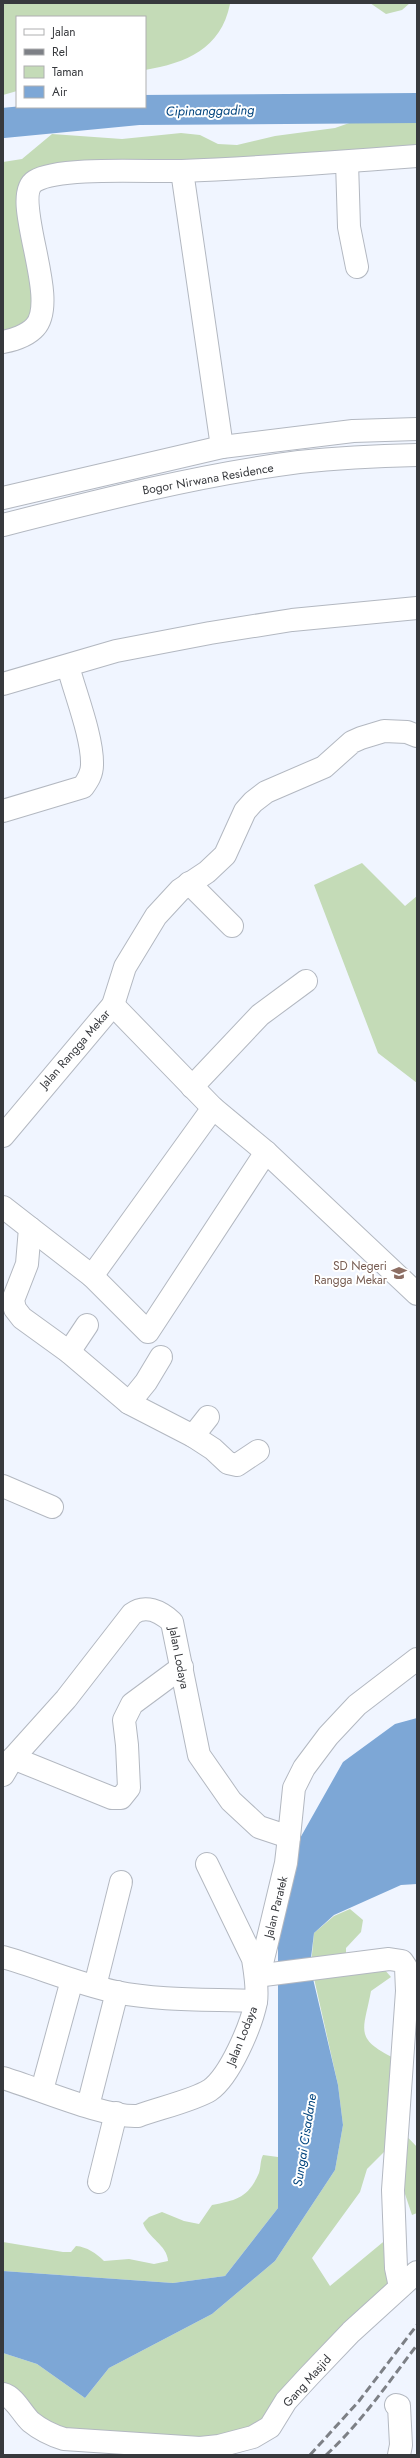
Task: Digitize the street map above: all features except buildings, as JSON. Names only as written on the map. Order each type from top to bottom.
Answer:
[{"type":"street","points":[[3,342],[17,339],[35,327],[41,315],[42,282],[32,235],[28,196],[29,187],[34,181],[45,177],[89,172],[182,171],[348,162],[417,156]]},
{"type":"street","points":[[348,162],[349,227],[357,266]]},
{"type":"street","points":[[182,171],[222,447]]},
{"type":"street","points":[[3,498],[78,479],[222,447],[353,432],[417,429]]},
{"type":"street","name":"Bogor Nirwana Residence","points":[[3,526],[82,505],[168,485],[300,462],[417,455]]},
{"type":"street","points":[[78,479],[82,505]]},
{"type":"street","points":[[3,684],[116,651],[246,626],[417,608]]},
{"type":"street","points":[[3,811],[83,787],[90,778],[92,765],[88,736],[68,666]]},
{"type":"street","name":"Jalan Rangga Mekar","points":[[3,1136],[113,1006],[125,967],[142,937],[168,901],[189,883],[207,872],[225,855],[245,811],[266,792],[324,767],[352,742],[361,738],[384,731],[407,732],[417,736]]},
{"type":"street","points":[[189,883],[232,926]]},
{"type":"street","points":[[192,1087],[260,1015],[306,981]]},
{"type":"street","points":[[113,1006],[213,1108],[266,1152],[417,1294]]},
{"type":"street","points":[[92,1276],[213,1108]]},
{"type":"street","points":[[3,1207],[92,1276],[148,1332],[266,1152]]},
{"type":"street","points":[[30,1228],[27,1264],[13,1300],[15,1309],[22,1318],[69,1352],[129,1403],[193,1436],[231,1464],[242,1463],[258,1451]]},
{"type":"street","points":[[69,1352],[87,1325]]},
{"type":"street","points":[[129,1403],[146,1382],[161,1357]]},
{"type":"street","points":[[193,1436],[208,1417]]},
{"type":"street","points":[[12,1490],[52,1507]]},
{"type":"street","name":"Jalan Lodaya","points":[[8,1766],[66,1699],[128,1618],[139,1608],[159,1612],[172,1622],[199,1755],[231,1801],[259,1827],[289,1837]]},
{"type":"street","name":"Jalan Paratek","points":[[264,1976],[286,1864],[294,1788],[307,1763],[328,1736],[357,1705],[417,1659]]},
{"type":"street","points":[[8,1766],[112,1798],[121,1798],[130,1788],[124,1720],[126,1712],[132,1704],[182,1667]]},
{"type":"street","name":"Jalan Lodaya","points":[[3,2078],[88,2106],[129,2116],[138,2116],[209,2090],[228,2071],[248,2028],[264,1976],[253,1959],[207,1864]]},
{"type":"street","points":[[95,1986],[121,1882]]},
{"type":"street","points":[[3,1957],[72,1980],[117,1992],[180,1998],[256,2001]]},
{"type":"street","points":[[264,1976],[389,1959],[402,1961],[406,1967],[407,1991],[393,2190],[396,2268],[400,2287]]},
{"type":"street","points":[[42,2090],[72,1980]]},
{"type":"street","points":[[88,2106],[117,1992]]},
{"type":"street","points":[[99,2182],[116,2113]]},
{"type":"street","name":"Gang Masjid","points":[[3,2394],[9,2396],[30,2421],[45,2433],[64,2439],[200,2448],[235,2442],[253,2437],[270,2427],[286,2401],[309,2376],[417,2272]]},
{"type":"street","points":[[396,2405],[399,2406],[401,2445],[399,2455]]},
{"type":"green space","points":[[3,3],[239,3],[230,4],[219,32],[210,43],[200,51],[188,58],[174,63],[146,70],[146,16],[16,16],[16,91],[3,95]]},
{"type":"green space","points":[[370,3],[410,3],[402,10],[386,14]]},
{"type":"green space","points":[[417,109],[417,158],[27,183],[35,277],[30,320],[3,335],[3,162],[22,159],[52,134],[122,139],[181,133],[200,135],[218,144],[237,145],[275,136],[335,128],[355,121]]},
{"type":"green space","points":[[362,863],[405,906],[417,896],[417,1083],[378,1053],[314,885]]},
{"type":"green space","points":[[350,1909],[363,1920],[361,1932],[346,1948],[346,1959],[384,1969],[391,1977],[371,1991],[364,2024],[364,2032],[372,2045],[394,2058],[397,2126],[417,2147],[417,2213],[412,2215],[405,2194],[402,2163],[391,2145],[367,2169],[360,2192],[312,2258],[330,2286],[394,2233],[400,2287],[253,2437],[80,2442],[3,2394],[3,2353],[37,2364],[85,2398],[109,2368],[212,2314],[275,2261],[335,2170],[343,2125],[338,2085],[311,1965],[314,1933],[334,1916]]},
{"type":"green space","points":[[263,2155],[278,2157],[278,2208],[225,2276],[173,2283],[3,2271],[3,2242],[63,2252],[71,2252],[76,2246],[91,2251],[104,2261],[129,2259],[154,2264],[168,2261],[164,2250],[145,2228],[143,2223],[149,2217],[162,2212],[184,2221],[199,2224],[212,2205],[235,2199],[246,2193],[251,2188],[259,2173]]},
{"type":"water","name":"Sungai Cisadane","points":[[417,1718],[417,1884],[401,1885],[334,1915],[314,1933],[310,1966],[338,2085],[343,2125],[335,2170],[275,2261],[212,2314],[109,2368],[85,2398],[37,2364],[3,2353],[3,2271],[173,2283],[225,2276],[278,2208],[278,1945],[299,1840],[343,1762],[395,1724]]},
{"type":"waterway","name":"Cipinanggading","points":[[3,123],[138,110],[417,108]]},
{"type":"railway","points":[[310,2455],[359,2401],[417,2325]]},
{"type":"railway","points":[[326,2455],[363,2416],[417,2345]]},
{"type":"place","name":"SD Negeri Rangga Mekar","points":[[399,1273]]}]
